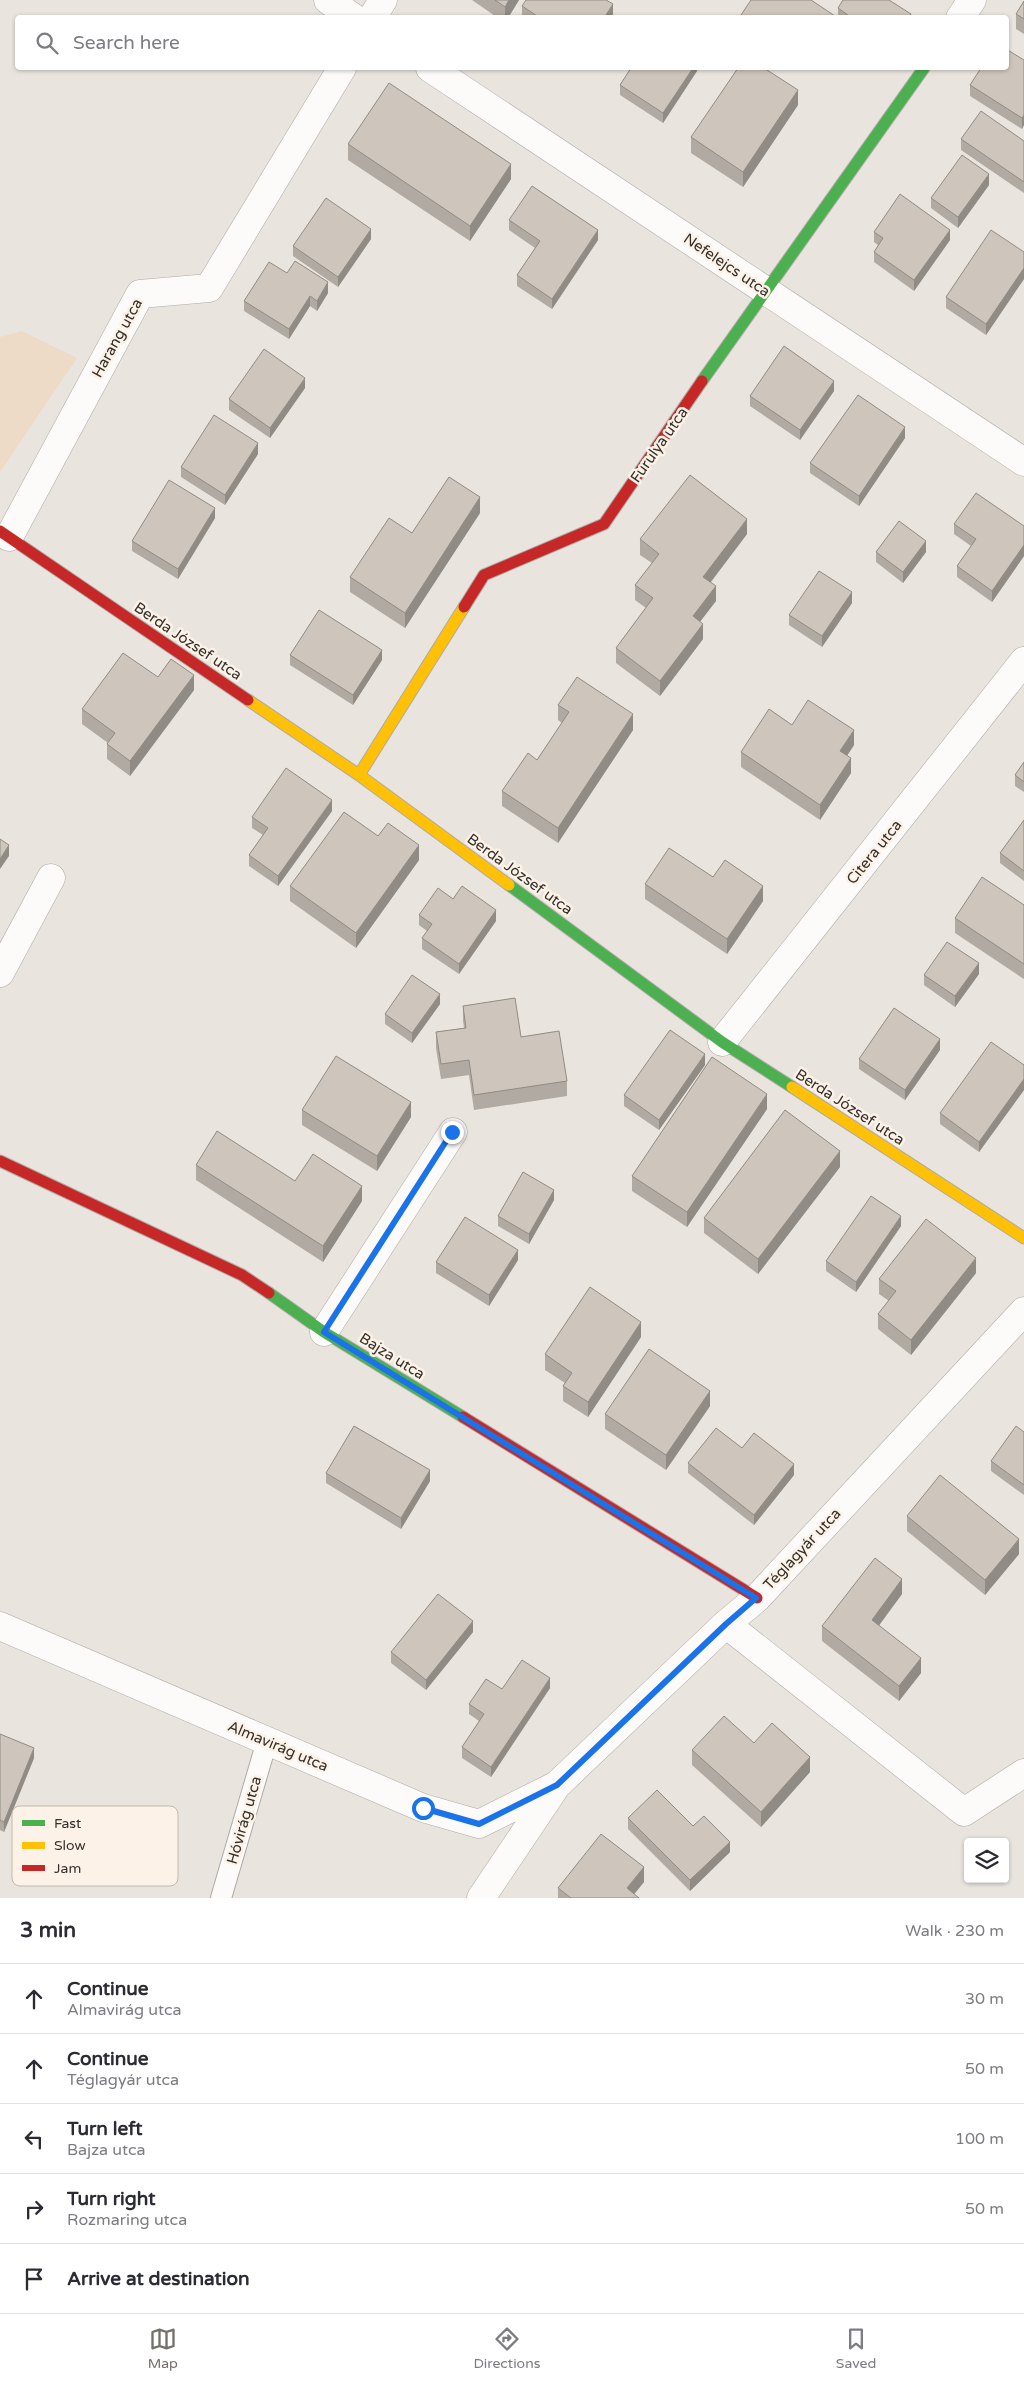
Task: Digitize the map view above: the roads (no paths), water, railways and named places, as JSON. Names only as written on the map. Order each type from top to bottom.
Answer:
[{"type":"street","points":[[328,0],[350,15]]},
{"type":"street","points":[[374,15],[382,0]]},
{"type":"street","points":[[962,15],[972,0]]},
{"type":"street","name":"Harang utca","points":[[4,534],[140,294],[209,288],[341,70]]},
{"type":"street","name":"Nefelejcs utca","points":[[433,70],[1024,462]]},
{"type":"street","name":"Furulya utca","points":[[359,775],[484,575],[604,524],[766,290],[923,70]]},
{"type":"street","name":"Berda József utca","points":[[4,534],[359,775],[722,1042],[1024,1238]]},
{"type":"street","name":"Citera utca","points":[[722,1042],[1024,661]]},
{"type":"street","points":[[0,973],[51,878]]},
{"type":"street","points":[[324,1332],[452,1132]]},
{"type":"street","name":"Bajza utca","points":[[0,1161],[242,1276],[324,1332],[756,1598]]},
{"type":"street","name":"Téglagyár utca","points":[[481,1898],[557,1785],[726,1624],[756,1598],[1024,1311]]},
{"type":"street","points":[[726,1624],[964,1812],[1024,1773]]},
{"type":"street","name":"Almavirág utca","points":[[0,1626],[423,1808],[479,1824],[557,1785]]},
{"type":"lane","name":"Hóvirág utca","points":[[221,1898],[267,1741]]}]
